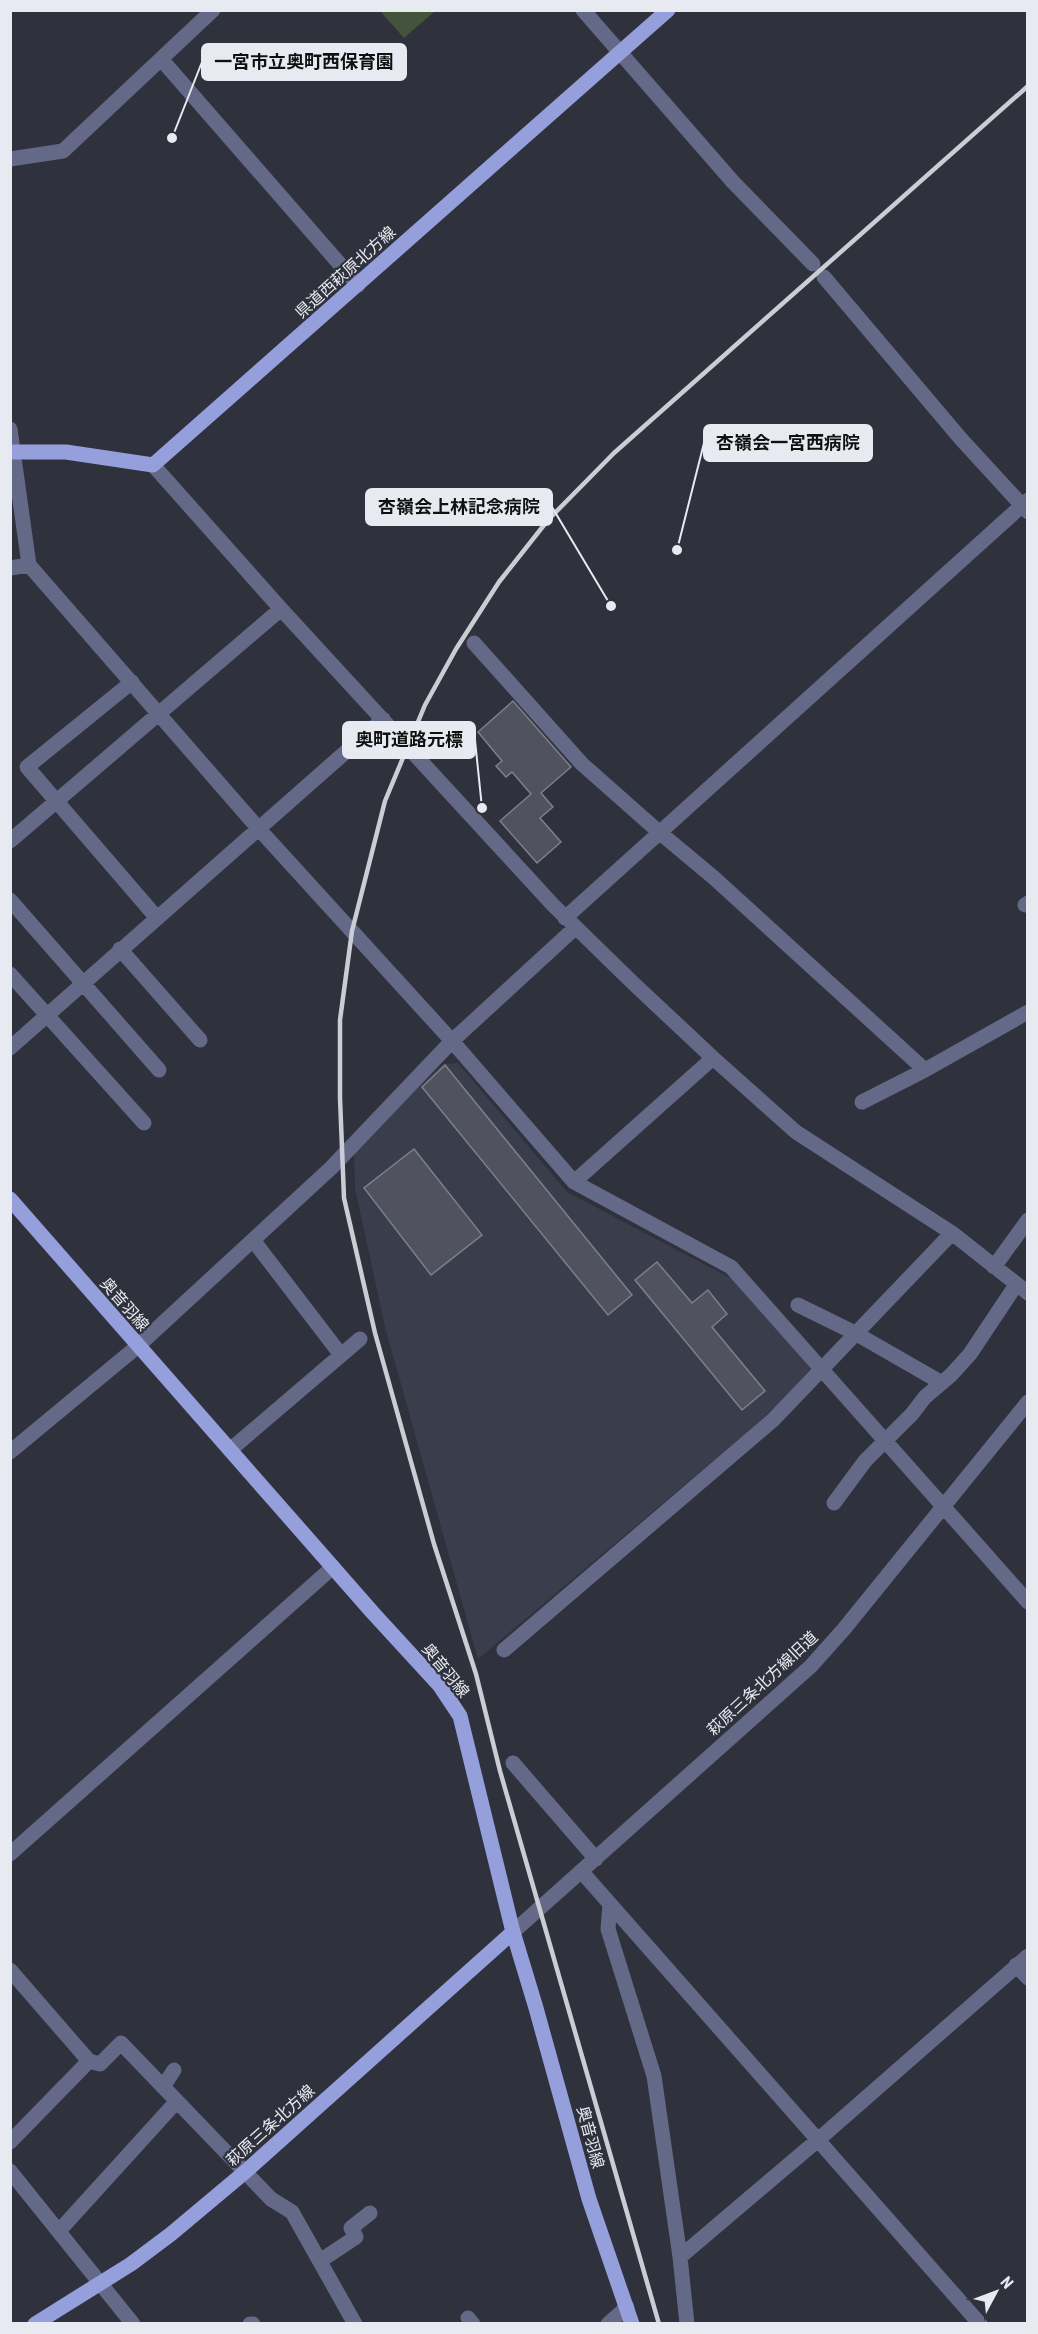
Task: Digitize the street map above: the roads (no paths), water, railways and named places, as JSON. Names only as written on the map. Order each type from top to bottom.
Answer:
[{"type":"main road","name":"県道西萩原北方線","points":[[153,465],[668,10]]},
{"type":"main road","points":[[12,452],[66,452],[153,465]]},
{"type":"main road","name":"奥音羽線","points":[[10,1199],[440,1686],[460,1716],[513,1932],[589,2199],[632,2324]]},
{"type":"main road","name":"萩原三条北方線","points":[[35,2324],[131,2264],[171,2234],[245,2172],[513,1932]]},
{"type":"street","points":[[10,159],[63,151],[213,10]]},
{"type":"street","points":[[583,10],[733,182],[813,264]]},
{"type":"street","points":[[161,59],[358,285]]},
{"type":"street","points":[[10,1452],[138,1346],[331,1168],[452,1041],[659,832],[1026,506],[961,439],[824,277]]},
{"type":"street","points":[[10,429],[29,565],[258,828],[452,1041],[574,1182],[731,1267],[1028,1602]]},
{"type":"street","points":[[153,465],[281,609],[570,923],[713,1058],[796,1131],[952,1233],[1022,1289],[970,1354],[925,1397],[885,1443],[865,1461],[834,1503]]},
{"type":"street","points":[[10,568],[29,565]]},
{"type":"street","points":[[10,841],[281,609]]},
{"type":"street","points":[[474,643],[582,764],[713,877],[925,1070]]},
{"type":"street","points":[[132,682],[27,767],[157,918]]},
{"type":"street","points":[[10,1048],[383,719]]},
{"type":"street","points":[[10,900],[159,1070]]},
{"type":"street","points":[[120,949],[200,1040]]},
{"type":"street","points":[[10,974],[144,1123]]},
{"type":"street","points":[[862,1102],[925,1070],[1028,1012]]},
{"type":"street","points":[[574,1182],[713,1058]]},
{"type":"street","points":[[994,1267],[1028,1220]]},
{"type":"street","points":[[504,1650],[773,1420],[952,1233]]},
{"type":"street","points":[[253,1240],[340,1355]]},
{"type":"street","points":[[798,1305],[855,1333],[942,1383]]},
{"type":"street","points":[[230,1450],[360,1338]]},
{"type":"street","name":"萩原三条北方線旧道","points":[[513,1932],[811,1666],[844,1629],[1028,1402]]},
{"type":"street","points":[[10,1854],[333,1567]]},
{"type":"street","points":[[513,1763],[596,1859]]},
{"type":"street","points":[[581,1871],[980,2324]]},
{"type":"street","points":[[610,1904],[608,1929],[654,2076],[680,2257],[687,2324]]},
{"type":"street","points":[[680,2257],[1022,1961],[1028,1978]]},
{"type":"street","points":[[10,1970],[89,2061],[100,2064],[121,2043],[271,2199],[292,2212],[356,2324]]},
{"type":"street","points":[[10,2142],[89,2061]]},
{"type":"street","points":[[163,2087],[174,2070]]},
{"type":"street","points":[[59,2230],[177,2101]]},
{"type":"street","points":[[10,2171],[133,2324]]},
{"type":"street","points":[[320,2261],[356,2237],[351,2228],[370,2213]]},
{"type":"street","points":[[608,2324],[627,2307]]},
{"type":"railway","points":[[659,2324],[500,1771],[476,1674],[434,1544],[375,1333],[344,1198],[340,1020],[352,931],[385,801],[425,705],[456,649],[499,582],[548,520],[614,453],[1028,86]]},
{"type":"place","name":"一宮市立奥町西保育園","points":[[172,138]]},
{"type":"place","name":"杏嶺会一宮西病院","points":[[677,550]]},
{"type":"place","name":"杏嶺会上林記念病院","points":[[611,606]]},
{"type":"place","name":"奥町道路元標","points":[[482,808]]}]
